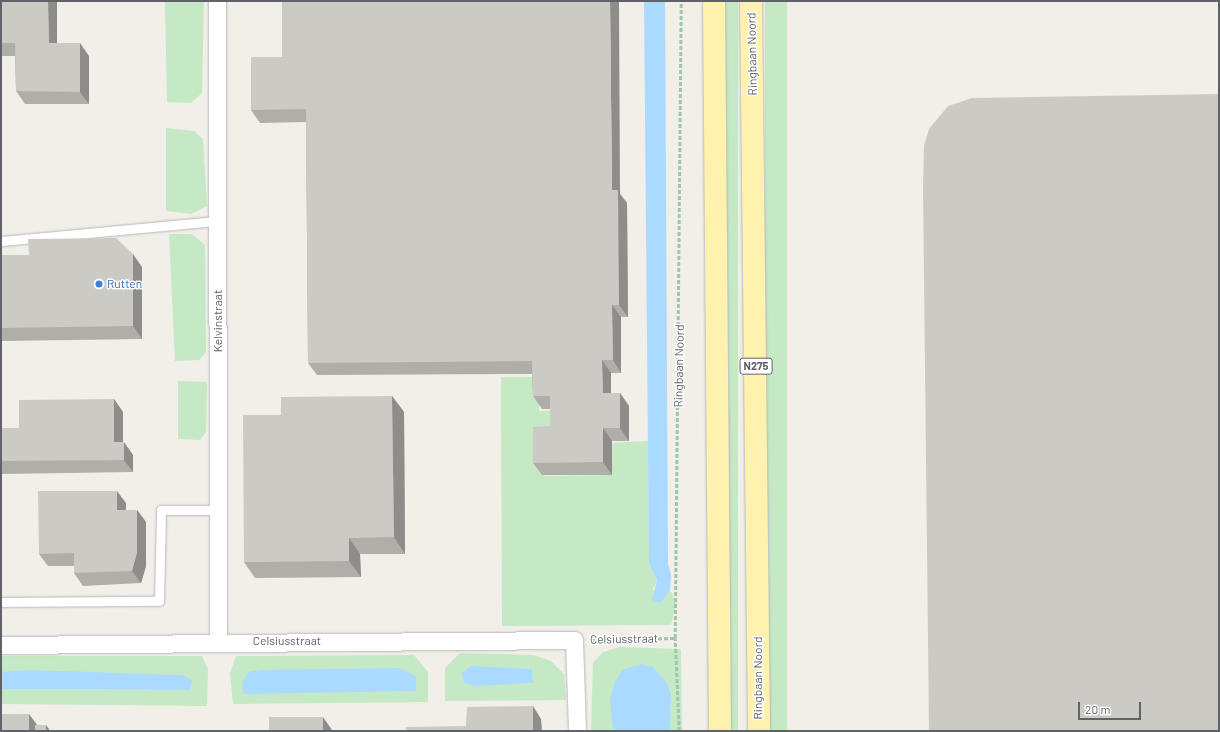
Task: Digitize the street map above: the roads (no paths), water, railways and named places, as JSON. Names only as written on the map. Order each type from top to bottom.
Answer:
[{"type":"main road","points":[[714,1],[720,731]]},
{"type":"main road","name":"Ringbaan Noord","points":[[751,1],[759,731]]},
{"type":"street","name":"Kelvinstraat","points":[[216,1],[218,221],[218,641]]},
{"type":"street","name":"Celsiusstraat","points":[[1,645],[218,641],[574,640],[576,731]]},
{"type":"lane","points":[[1,241],[218,221]]},
{"type":"lane","points":[[1,602],[160,601],[161,510],[218,510]]},
{"type":"water","points":[[644,1],[665,1],[668,564],[671,574],[670,590],[661,603],[652,600],[657,580],[649,564]]},
{"type":"water","points":[[641,664],[652,666],[667,683],[671,694],[670,731],[615,731],[613,727],[610,699],[615,682],[622,670]]},
{"type":"water","points":[[471,666],[532,669],[533,683],[473,686],[464,682],[462,673]]},
{"type":"water","points":[[399,668],[416,676],[416,691],[243,694],[242,683],[249,672],[261,670]]},
{"type":"water","points":[[27,670],[183,675],[192,681],[190,690],[1,689],[1,672]]},
{"type":"place","name":"Rutten","points":[[99,284]]}]
